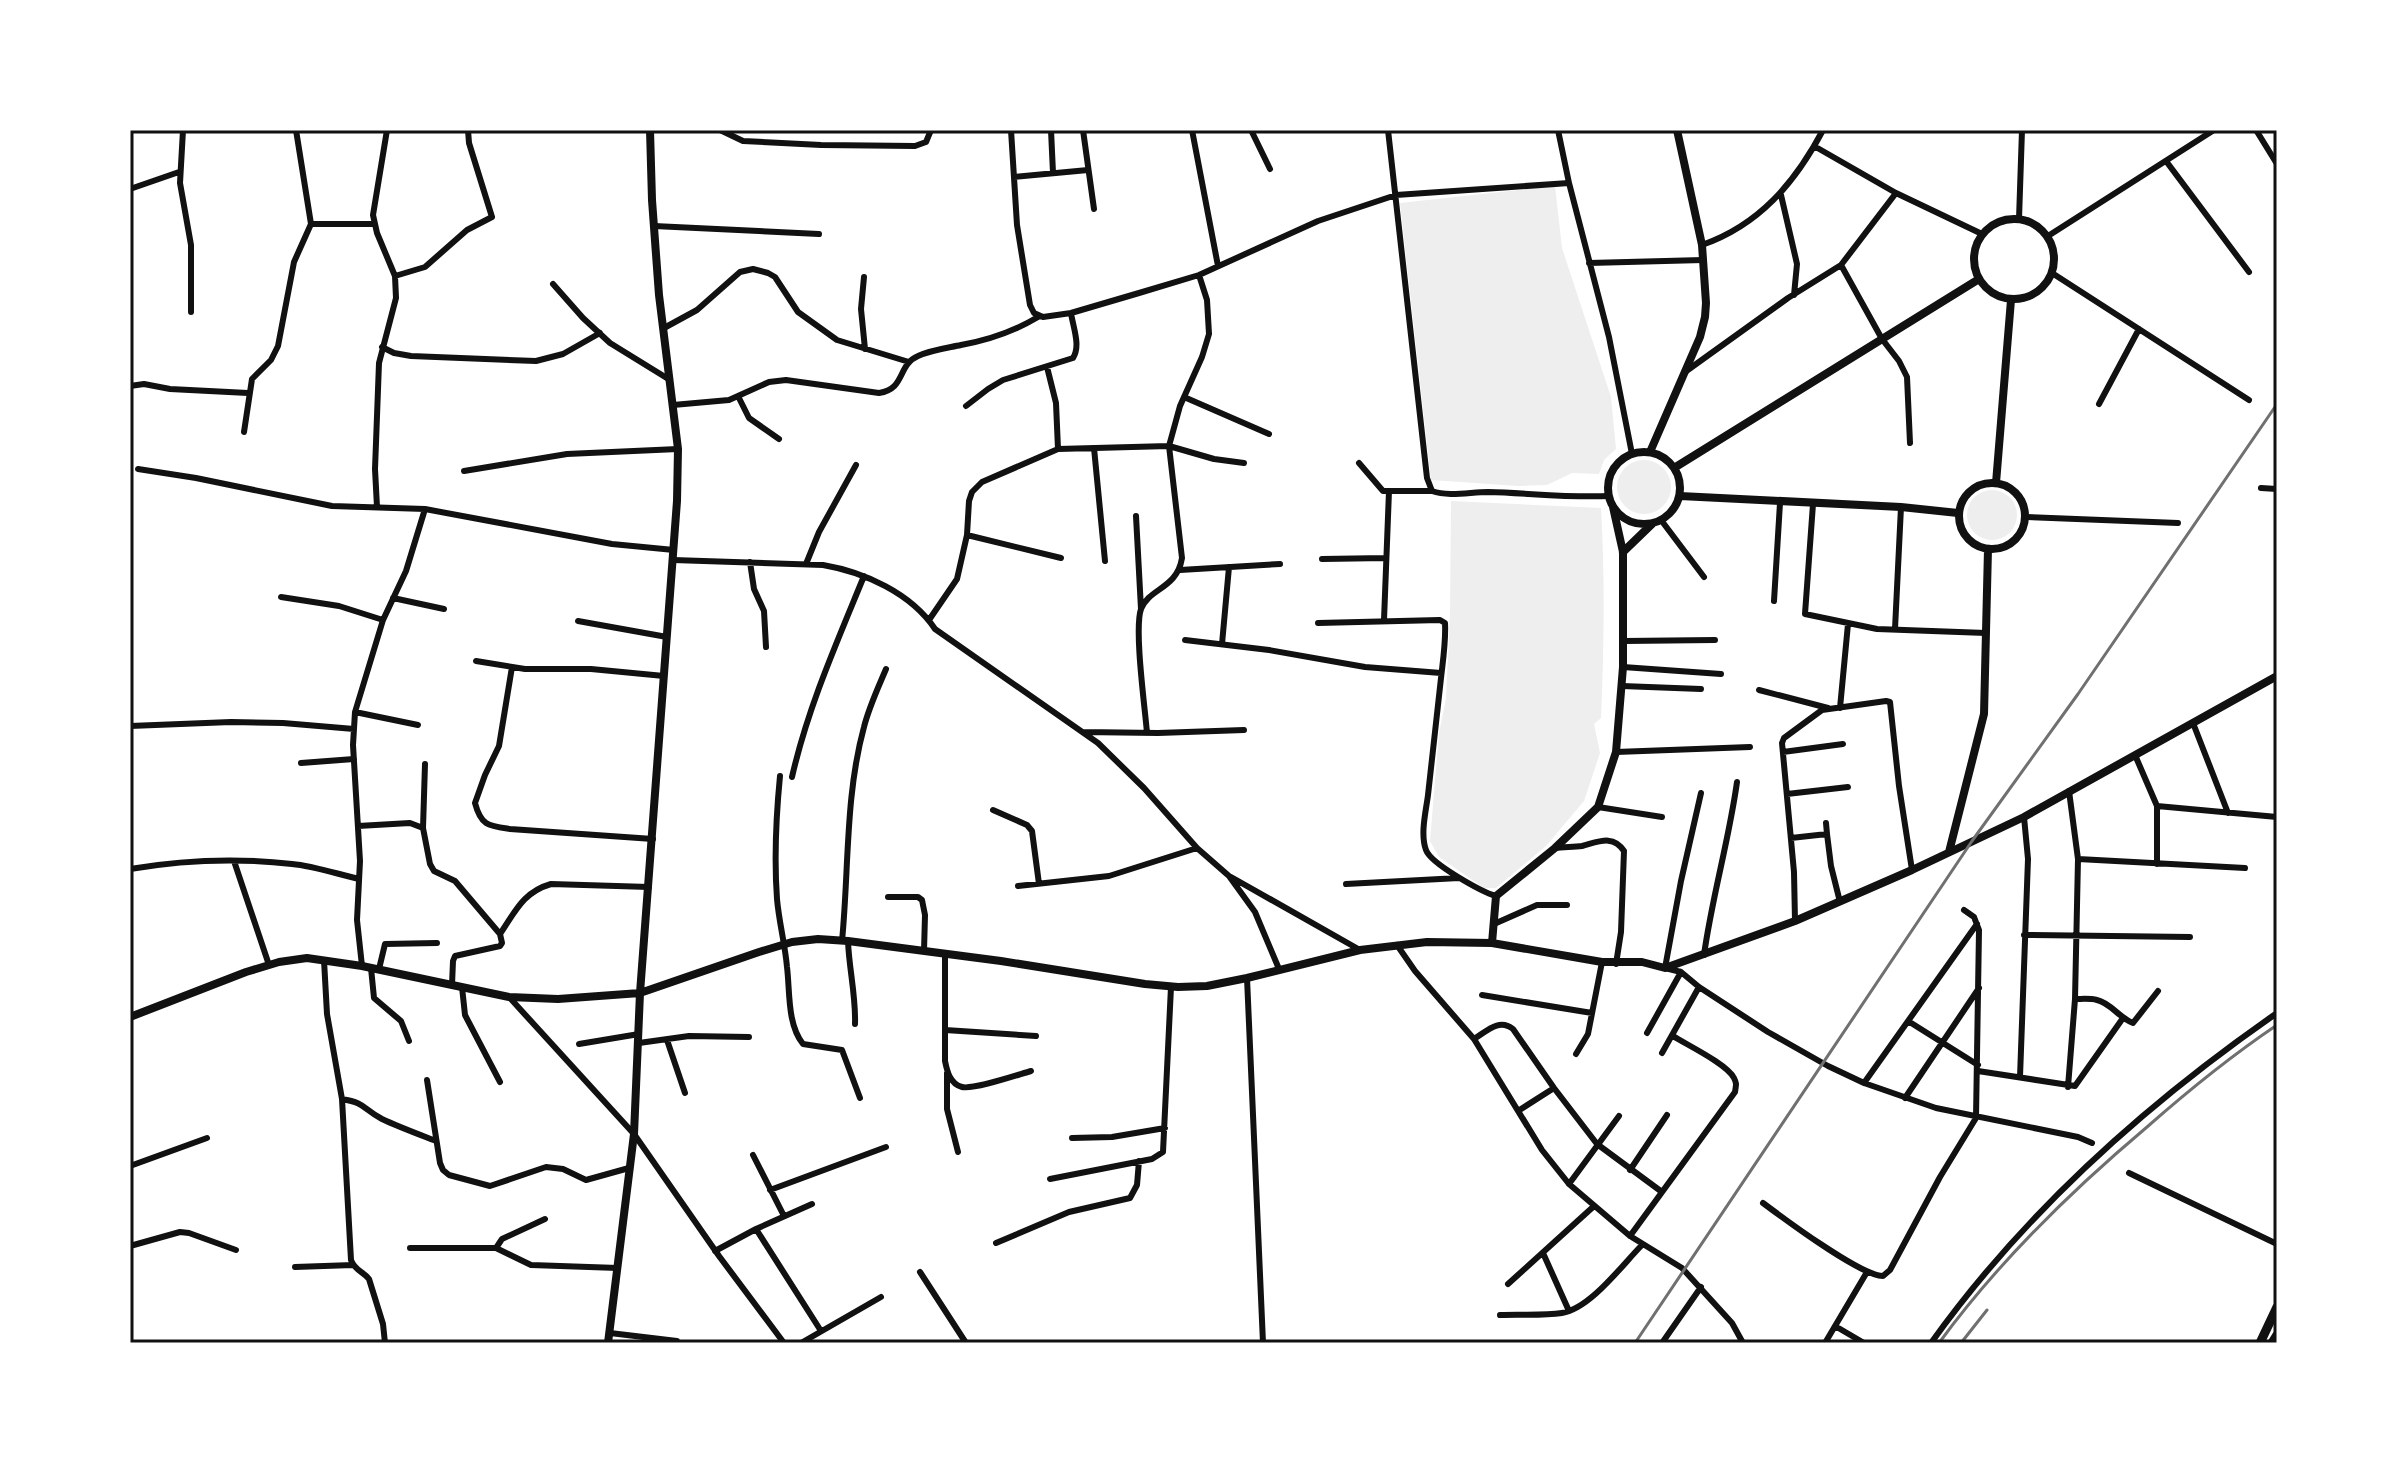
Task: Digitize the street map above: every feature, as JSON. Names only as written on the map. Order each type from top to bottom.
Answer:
[{"type":"main road","points":[[2260,1343],[2277,1307]]},
{"type":"main road","points":[[2272,1343],[2277,1335]]},
{"type":"street","points":[[183,130],[179,172],[191,245],[191,312]]},
{"type":"street","points":[[244,432],[252,379],[271,360],[278,346],[294,262],[311,224],[296,130]]},
{"type":"street","points":[[377,507],[375,469],[379,363],[396,298],[395,276],[373,215],[387,130]]},
{"type":"street","points":[[395,276],[425,267],[467,230],[492,217],[469,143],[468,130]]},
{"type":"street","points":[[650,130],[654,226],[678,449],[674,550],[640,993],[634,1134],[609,1338],[677,1341]]},
{"type":"street","points":[[720,130],[743,141],[915,146],[926,142],[931,130]]},
{"type":"street","points":[[1011,130],[1017,225],[1030,305],[1038,317]]},
{"type":"street","points":[[1051,130],[1053,173]]},
{"type":"street","points":[[1083,130],[1094,209]]},
{"type":"street","points":[[1192,130],[1218,266]]},
{"type":"street","points":[[1251,130],[1270,169]]},
{"type":"street","points":[[1388,130],[1427,478],[1432,491]]},
{"type":"street","points":[[1558,130],[1609,337],[1632,454]]},
{"type":"street","points":[[1650,452],[1700,337],[1705,317],[1702,245],[1677,130]]},
{"type":"street","points":[[1702,245],[1741,227],[1781,195],[1823,130]]},
{"type":"street","points":[[2019,219],[2022,130]]},
{"type":"street","points":[[2256,130],[2277,164]]},
{"type":"street","points":[[2048,236],[2210,131]]},
{"type":"street","points":[[1814,146],[1896,193],[1982,234]]},
{"type":"street","points":[[2166,161],[2249,272]]},
{"type":"street","points":[[1014,177],[1088,170]]},
{"type":"street","points":[[130,189],[179,172]]},
{"type":"street","points":[[673,405],[720,402],[769,382],[786,380],[887,392],[896,385],[909,362],[919,355],[993,338],[1038,317],[1071,313],[1199,275],[1318,221],[1396,195],[1569,183]]},
{"type":"street","points":[[1685,372],[1841,265],[1896,193]]},
{"type":"street","points":[[1781,195],[1797,264],[1794,295]]},
{"type":"street","points":[[2019,219],[2038,226],[2048,236],[2055,260],[2046,285],[2036,293],[2011,300],[1988,289],[1979,279],[1974,266],[1974,253],[1982,234],[1999,221],[2019,219]]},
{"type":"street","points":[[311,224],[374,224]]},
{"type":"street","points":[[654,226],[819,234]]},
{"type":"street","points":[[1589,263],[1703,260]]},
{"type":"street","points":[[1841,265],[1907,377],[1910,443]]},
{"type":"street","points":[[664,328],[697,310],[740,272],[753,269],[775,277],[793,306],[816,327],[844,343],[909,362]]},
{"type":"street","points":[[2052,273],[2249,400]]},
{"type":"street","points":[[1141,609],[1180,570],[1182,558],[1169,446],[1209,334],[1207,300],[1199,275]]},
{"type":"street","points":[[864,277],[861,309],[865,349]]},
{"type":"street","points":[[1674,468],[1979,279]]},
{"type":"street","points":[[553,284],[610,343],[670,380]]},
{"type":"street","points":[[1996,483],[2011,300]]},
{"type":"street","points":[[966,406],[1003,380],[1069,360],[1076,354],[1071,313]]},
{"type":"street","points":[[2099,404],[2139,329]]},
{"type":"street","points":[[382,347],[411,356],[536,361],[563,354],[600,333]]},
{"type":"street","points":[[1047,367],[1056,403],[1058,449]]},
{"type":"street","points":[[130,386],[144,384],[170,389],[248,393]]},
{"type":"street","points":[[738,396],[749,418],[779,439]]},
{"type":"street","points":[[1184,397],[1269,434]]},
{"type":"street","points":[[929,620],[957,579],[967,535],[969,501],[977,486],[1058,449],[1169,446],[1214,459],[1244,463]]},
{"type":"street","points":[[1094,448],[1105,561]]},
{"type":"street","points":[[464,471],[567,454],[678,449]]},
{"type":"street","points":[[1492,943],[1496,896],[1555,848],[1598,807],[1616,752],[1624,641],[1623,552],[1608,484],[1618,463],[1632,454],[1650,452],[1662,456],[1674,468],[1680,484],[1680,496],[1670,514],[1656,522],[1623,552]]},
{"type":"street","points":[[1359,463],[1383,491],[1432,491],[1440,494],[1489,492],[1583,498],[1609,496]]},
{"type":"street","points":[[806,564],[819,532],[856,465]]},
{"type":"street","points":[[138,469],[332,506],[425,509],[612,544],[674,550]]},
{"type":"street","points":[[1996,483],[2013,491],[2024,507],[2025,517],[2018,537],[2009,544],[1988,549],[1969,541],[1963,533],[1958,513],[1967,493],[1975,487],[1996,483]]},
{"type":"street","points":[[2261,488],[2277,489]]},
{"type":"street","points":[[1384,620],[1389,491]]},
{"type":"street","points":[[1680,496],[1901,507],[1958,513]]},
{"type":"street","points":[[1774,601],[1780,503]]},
{"type":"street","points":[[1813,504],[1805,614],[1848,624],[1895,629],[1986,633]]},
{"type":"street","points":[[1613,507],[1630,522],[1656,522],[1704,577]]},
{"type":"street","points":[[1895,629],[1901,507]]},
{"type":"street","points":[[409,1041],[401,1021],[374,998],[371,968],[357,920],[360,861],[354,729],[355,712],[383,620],[406,571],[425,509]]},
{"type":"street","points":[[1136,516],[1140,643],[1147,733]]},
{"type":"street","points":[[2025,517],[2178,523]]},
{"type":"street","points":[[967,535],[1061,558]]},
{"type":"street","points":[[1949,852],[1984,714],[1988,549]]},
{"type":"street","points":[[1322,559],[1386,558]]},
{"type":"street","points":[[673,560],[806,564],[846,569],[896,593],[929,620],[935,629],[1098,743],[1144,788],[1197,848],[1229,876],[1360,950]]},
{"type":"street","points":[[750,562],[754,589],[764,611],[766,647]]},
{"type":"street","points":[[1180,570],[1280,564]]},
{"type":"street","points":[[1222,644],[1229,567]]},
{"type":"street","points":[[792,777],[818,689],[864,576]]},
{"type":"street","points":[[281,597],[339,606],[383,620]]},
{"type":"street","points":[[393,598],[444,609]]},
{"type":"street","points":[[1318,623],[1384,620],[1440,620],[1445,623],[1424,837],[1426,852],[1436,864],[1483,892],[1496,896]]},
{"type":"street","points":[[578,621],[667,637]]},
{"type":"street","points":[[1836,708],[1848,624]]},
{"type":"street","points":[[1185,640],[1365,667],[1441,673]]},
{"type":"street","points":[[1624,641],[1715,640]]},
{"type":"street","points":[[476,661],[512,667],[605,670],[664,676]]},
{"type":"street","points":[[512,667],[499,746],[475,803],[484,823],[510,829],[653,839]]},
{"type":"street","points":[[1623,667],[1721,674]]},
{"type":"street","points":[[855,1024],[856,1008],[845,941],[850,811],[857,757],[869,709],[886,669]]},
{"type":"street","points":[[1665,968],[1795,921],[2024,817],[2277,676]]},
{"type":"street","points":[[1622,686],[1701,689]]},
{"type":"street","points":[[1759,690],[1836,708]]},
{"type":"street","points":[[1795,921],[1782,743],[1784,738],[1822,710],[1890,702],[1912,870]]},
{"type":"street","points":[[355,712],[418,725]]},
{"type":"street","points":[[130,726],[231,722],[354,729]]},
{"type":"street","points":[[2193,723],[2228,813]]},
{"type":"street","points":[[1083,732],[1244,730]]},
{"type":"street","points":[[1783,752],[1843,744]]},
{"type":"street","points":[[1616,752],[1750,747]]},
{"type":"street","points":[[2135,755],[2157,806],[2157,864]]},
{"type":"street","points":[[301,763],[354,759]]},
{"type":"street","points":[[425,764],[423,828],[430,864],[434,871],[455,881],[500,934],[502,943],[455,956],[452,985]]},
{"type":"street","points":[[780,776],[775,849],[777,902],[792,1016],[803,1044],[842,1050],[860,1098]]},
{"type":"street","points":[[1704,956],[1737,782]]},
{"type":"street","points":[[1787,794],[1848,787]]},
{"type":"street","points":[[2068,1087],[2075,999],[2078,859],[2069,791]]},
{"type":"street","points":[[1665,968],[1701,793]]},
{"type":"street","points":[[2157,806],[2277,817]]},
{"type":"street","points":[[1598,807],[1662,817]]},
{"type":"street","points":[[993,810],[1027,825],[1032,831],[1039,884]]},
{"type":"street","points":[[2020,1077],[2028,859],[2024,817]]},
{"type":"street","points":[[358,826],[410,823],[423,828]]},
{"type":"street","points":[[1826,823],[1831,866],[1840,902]]},
{"type":"street","points":[[1791,838],[1827,834]]},
{"type":"street","points":[[1555,848],[1602,840],[1619,844],[1624,851],[1621,932],[1616,964]]},
{"type":"street","points":[[1018,886],[1109,876],[1197,848]]},
{"type":"street","points":[[2078,859],[2245,868]]},
{"type":"street","points":[[130,869],[234,861],[295,864],[359,879]]},
{"type":"street","points":[[234,861],[269,965]]},
{"type":"street","points":[[1229,876],[1255,912],[1279,969]]},
{"type":"street","points":[[1346,884],[1462,878]]},
{"type":"street","points":[[500,934],[527,895],[544,886],[649,887]]},
{"type":"street","points":[[888,897],[918,897],[922,900],[925,915],[924,951]]},
{"type":"street","points":[[1494,924],[1537,905],[1567,905]]},
{"type":"street","points":[[1763,1203],[1796,1228],[1867,1272],[1883,1276],[1890,1270],[1976,1118],[1980,987],[1977,924],[1974,917],[1964,910]]},
{"type":"street","points":[[1864,1083],[1977,924]]},
{"type":"street","points":[[2024,935],[2190,937]]},
{"type":"street","points":[[130,1017],[232,977],[269,965],[307,958],[509,997],[558,999],[640,993],[784,945],[818,939],[1171,987],[1207,986],[1360,950],[1460,941],[1492,943],[1616,964],[1642,962],[1681,972],[1768,1032],[1864,1083],[1976,1118],[2078,1137],[2092,1143]]},
{"type":"street","points":[[371,968],[385,944],[437,943]]},
{"type":"street","points":[[1397,945],[1415,971],[1474,1039],[1542,1150],[1569,1184],[1642,1245],[1682,1268],[1732,1323],[1743,1343]]},
{"type":"street","points":[[945,954],[945,1101],[958,1152]]},
{"type":"street","points":[[324,960],[327,1014],[342,1099],[353,1265]]},
{"type":"street","points":[[1576,1054],[1588,1034],[1602,962]]},
{"type":"street","points":[[1647,1033],[1681,972]]},
{"type":"street","points":[[1247,978],[1263,1343]]},
{"type":"street","points":[[462,987],[465,1015],[500,1082]]},
{"type":"street","points":[[1050,1179],[1152,1159],[1163,1152],[1171,987]]},
{"type":"street","points":[[1662,1053],[1699,987]]},
{"type":"street","points":[[1905,1098],[1980,987]]},
{"type":"street","points":[[2075,999],[2095,999],[2133,1023],[2158,991]]},
{"type":"street","points":[[1482,995],[1592,1013]]},
{"type":"street","points":[[509,997],[634,1134],[783,1343]]},
{"type":"street","points":[[1931,1343],[1973,1289],[2069,1183],[2135,1122],[2277,1013]]},
{"type":"street","points":[[1908,1021],[1978,1068],[2068,1087],[2079,1082],[2123,1018]]},
{"type":"street","points":[[1474,1039],[1498,1024],[1508,1025],[1519,1035],[1597,1144],[1662,1192]]},
{"type":"street","points":[[945,1030],[1036,1036]]},
{"type":"street","points":[[579,1044],[689,1036],[749,1037]]},
{"type":"street","points":[[1630,1236],[1735,1092],[1735,1080],[1728,1070],[1673,1036]]},
{"type":"street","points":[[667,1040],[685,1093]]},
{"type":"street","points":[[947,1070],[953,1082],[963,1087],[1031,1071]]},
{"type":"street","points":[[427,1080],[436,1141],[443,1170],[449,1175],[490,1186],[546,1167],[563,1169],[586,1180],[629,1168]]},
{"type":"street","points":[[1518,1111],[1554,1088]]},
{"type":"street","points":[[342,1099],[362,1104],[385,1120],[436,1141]]},
{"type":"street","points":[[1630,1170],[1667,1115]]},
{"type":"street","points":[[1569,1184],[1619,1116]]},
{"type":"street","points":[[1072,1138],[1112,1137],[1165,1128]]},
{"type":"street","points":[[130,1166],[207,1138]]},
{"type":"street","points":[[770,1190],[886,1147]]},
{"type":"street","points":[[753,1155],[784,1216]]},
{"type":"street","points":[[996,1243],[1069,1212],[1130,1198],[1137,1185],[1139,1161]]},
{"type":"street","points":[[2129,1173],[2277,1244]]},
{"type":"street","points":[[715,1251],[812,1204]]},
{"type":"street","points":[[1508,1284],[1593,1207]]},
{"type":"street","points":[[496,1248],[502,1239],[545,1219]]},
{"type":"street","points":[[756,1229],[821,1331]]},
{"type":"street","points":[[130,1246],[180,1232],[236,1250]]},
{"type":"street","points":[[1500,1315],[1569,1311],[1584,1304],[1642,1245]]},
{"type":"street","points":[[410,1248],[496,1248],[531,1265],[618,1268]]},
{"type":"street","points":[[1543,1253],[1569,1311]]},
{"type":"street","points":[[295,1267],[353,1265],[369,1279],[383,1324],[385,1343]]},
{"type":"street","points":[[920,1272],[966,1343]]},
{"type":"street","points":[[1825,1343],[1867,1272]]},
{"type":"street","points":[[1662,1343],[1701,1287]]},
{"type":"street","points":[[801,1343],[881,1297]]},
{"type":"street","points":[[1835,1326],[1864,1343]]},
{"type":"shaded area","points":[[1555,186],[1562,248],[1611,397],[1616,449],[1604,460],[1599,474],[1572,473],[1547,485],[1431,480],[1400,203]]},
{"type":"shaded area","points":[[1644,460],[1663,468],[1671,487],[1663,506],[1644,514],[1625,506],[1617,487],[1625,468]]},
{"type":"shaded area","points":[[1992,490],[2010,497],[2017,515],[2010,533],[1992,540],[1974,533],[1967,515],[1974,497]]},
{"type":"shaded area","points":[[1451,501],[1601,508],[1604,587],[1602,692],[1601,718],[1594,724],[1600,753],[1584,801],[1546,846],[1496,888],[1484,888],[1439,857],[1430,841],[1439,733],[1446,699]]},
{"type":"railway","points":[[1635,1343],[1972,841],[2078,694],[2277,404]]},
{"type":"railway","points":[[1939,1343],[1986,1284],[2063,1202],[2179,1100],[2277,1025]]},
{"type":"railway","points":[[1961,1343],[1987,1310]]}]
